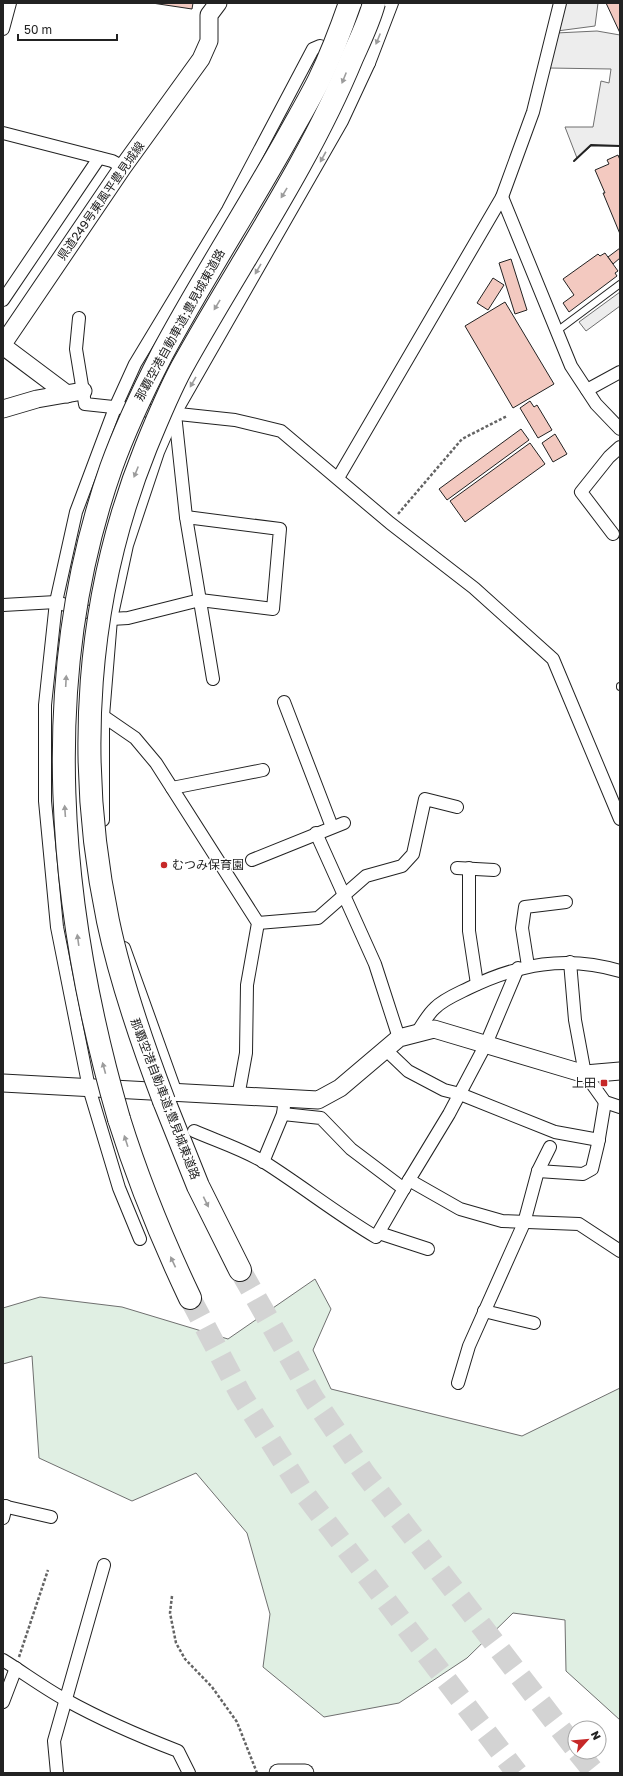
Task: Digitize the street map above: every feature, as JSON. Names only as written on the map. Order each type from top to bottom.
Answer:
[{"type":"highway","name":"那覇空港自動車道;豊見城東道路","points":[[190,1298],[171,1258],[142,1188],[118,1119],[96,1038],[82,969],[69,865],[65,805],[64,728],[66,672],[73,621],[84,561],[111,468],[139,399],[187,308],[275,160],[318,82],[338,37],[350,3]]},
{"type":"highway","name":"那覇空港自動車道;豊見城東道路","points":[[240,1270],[198,1186],[170,1097],[145,1052],[109,924],[94,833],[90,789],[90,692],[98,621],[117,529],[129,489],[162,407],[184,364],[298,168],[337,95],[374,3]]},
{"type":"street","points":[[3,29],[10,3]]},
{"type":"street","name":"県道249号東風平豊見城線","points":[[3,345],[123,167],[201,59],[209,42],[209,15],[218,3]]},
{"type":"street","points":[[170,1097],[108,894],[102,852],[103,716],[110,619],[127,545],[158,452],[175,412],[323,158],[369,63],[392,3]]},
{"type":"street","points":[[338,478],[502,198],[533,112],[560,3]]},
{"type":"street","points":[[140,1239],[119,1188],[89,1088],[57,927],[45,801],[45,705],[56,602],[76,512],[115,408],[135,364],[228,210],[313,49],[320,46],[369,63]]},
{"type":"street","points":[[3,133],[100,158],[123,167]]},
{"type":"street","points":[[3,300],[100,158]]},
{"type":"street","points":[[502,198],[571,366],[596,404],[620,429]]},
{"type":"street","points":[[75,392],[76,349],[79,318]]},
{"type":"street","points":[[3,345],[75,392],[85,404],[115,408],[175,412],[236,420],[281,431],[390,523],[474,588],[553,659],[616,801],[620,819]]},
{"type":"street","points":[[587,390],[620,372]]},
{"type":"street","points":[[3,409],[37,399],[75,392]]},
{"type":"street","points":[[175,412],[186,517],[213,679]]},
{"type":"street","points":[[613,534],[581,492],[609,457],[620,446]]},
{"type":"street","points":[[3,605],[56,602],[110,619],[128,618],[200,600],[273,609],[280,528],[186,517]]},
{"type":"street","points":[[252,860],[338,825],[284,702]]},
{"type":"street","points":[[103,716],[135,738],[156,763],[258,923],[247,985],[246,1053],[238,1097]]},
{"type":"street","points":[[172,788],[263,770]]},
{"type":"street","points":[[258,923],[318,918],[366,876],[402,866],[413,854],[425,799],[457,807]]},
{"type":"street","points":[[316,833],[343,896],[375,964],[399,1038]]},
{"type":"street","points":[[457,868],[494,870]]},
{"type":"street","points":[[469,868],[469,931],[477,984]]},
{"type":"street","points":[[194,1132],[236,1148],[263,1162],[344,1218],[376,1237],[460,1094],[523,967],[522,928],[525,907],[566,902]]},
{"type":"street","points":[[417,1033],[434,1008],[454,995],[477,984],[523,967],[570,962],[620,971]]},
{"type":"street","points":[[570,962],[575,1020],[585,1074],[605,1102],[620,1107]]},
{"type":"street","points":[[284,1106],[318,1100],[340,1088],[399,1038],[434,1029],[585,1074],[620,1071]]},
{"type":"street","points":[[386,1050],[408,1071],[444,1090],[460,1094],[555,1132],[599,1140]]},
{"type":"street","points":[[3,1083],[89,1088],[170,1097],[238,1097],[284,1106],[321,1118],[351,1149],[407,1185],[460,1209],[502,1221],[579,1224],[620,1251]]},
{"type":"street","points":[[538,1171],[583,1174],[592,1169],[599,1140],[605,1102]]},
{"type":"street","points":[[263,1162],[284,1106]]},
{"type":"street","points":[[458,1383],[469,1346],[524,1223],[538,1171],[550,1147]]},
{"type":"street","points":[[379,1233],[428,1249]]},
{"type":"street","points":[[484,1311],[534,1323]]},
{"type":"street","points":[[4,1510],[51,1517]]},
{"type":"street","points":[[57,1773],[54,1741],[104,1565]]},
{"type":"street","points":[[3,1660],[65,1700],[137,1736],[178,1750],[189,1773]]},
{"type":"street","points":[[3,1702],[16,1668]]},
{"type":"street","points":[[278,1773],[306,1773]]},
{"type":"lane","points":[[557,331],[620,284]]},
{"type":"path","points":[[390,523],[462,439],[507,416]]},
{"type":"path","points":[[16,1668],[48,1570]]},
{"type":"path","points":[[172,1596],[170,1613],[176,1643],[185,1659],[212,1687],[237,1722],[256,1773]]},
{"type":"green space","points":[[315,1279],[331,1309],[313,1350],[331,1389],[522,1436],[620,1388],[620,1720],[566,1671],[565,1620],[513,1613],[467,1658],[399,1703],[324,1717],[263,1667],[270,1614],[247,1533],[196,1473],[132,1501],[39,1458],[32,1356],[3,1364],[3,1308],[40,1297],[122,1307],[228,1339]]},
{"type":"shaded area","points":[[565,3],[598,3],[595,26],[557,31]]},
{"type":"shaded area","points":[[597,31],[620,35],[620,146],[591,146],[577,158],[565,127],[593,127],[601,81],[609,83],[611,69],[549,68],[556,33]]},
{"type":"shaded area","points":[[620,292],[620,306],[586,331],[579,322]]},
{"type":"building","points":[[152,3],[193,3],[192,9]]},
{"type":"building","points":[[606,3],[620,3],[620,33]]},
{"type":"building","points":[[618,155],[620,160],[620,234],[595,170],[609,164],[607,160]]},
{"type":"building","points":[[620,248],[620,258],[613,264],[608,257]]},
{"type":"building","points":[[605,253],[618,271],[615,273],[617,276],[569,312],[563,303],[574,295],[563,279],[598,254],[600,256]]},
{"type":"building","points":[[511,259],[527,310],[515,314],[499,263]]},
{"type":"building","points":[[493,278],[504,285],[488,310],[477,303]]},
{"type":"building","points":[[505,302],[554,384],[513,408],[465,326]]},
{"type":"building","points":[[530,401],[534,407],[537,405],[552,430],[538,438],[520,408]]},
{"type":"building","points":[[521,429],[529,440],[447,500],[439,489]]},
{"type":"building","points":[[555,434],[567,454],[553,462],[542,443]]},
{"type":"building","points":[[530,443],[545,464],[465,522],[450,501]]},
{"type":"tunnel","points":[[240,1270],[313,1398],[365,1474],[567,1738]]},
{"type":"tunnel","points":[[190,1298],[241,1395],[301,1489],[517,1773]]},
{"type":"tunnel","points":[[584,1760],[595,1773]]},
{"type":"wall","points":[[574,161],[591,145],[620,146]]},
{"type":"place","name":"むつみ保育園","points":[[164,865]]},
{"type":"place","name":"上田","points":[[604,1083]]}]
